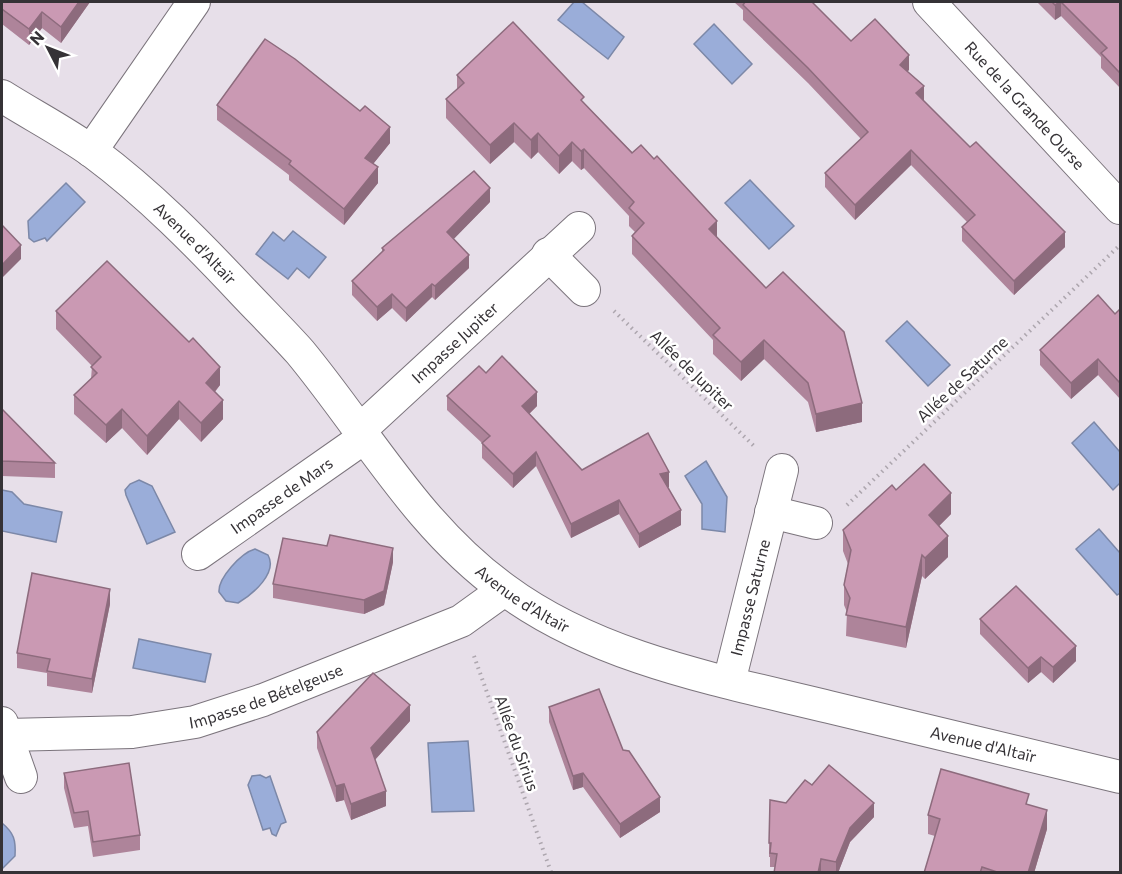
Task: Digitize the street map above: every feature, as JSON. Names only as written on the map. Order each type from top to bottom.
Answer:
[{"type":"street","points":[[91,151],[194,2]]},
{"type":"street","name":"Rue de la Grande Ourse","points":[[928,2],[1120,208]]},
{"type":"street","name":"Avenue d'Altaïr","points":[[2,96],[91,151],[133,183],[210,256],[298,351],[363,434],[405,494],[448,542],[504,590],[564,626],[625,652],[729,682],[1120,777]]},
{"type":"street","name":"Impasse Jupiter","points":[[363,434],[548,254],[579,228]]},
{"type":"street","points":[[548,254],[584,290]]},
{"type":"street","name":"Impasse de Mars","points":[[198,554],[363,434]]},
{"type":"street","name":"Impasse Saturne","points":[[729,682],[782,470]]},
{"type":"street","points":[[771,512],[816,523]]},
{"type":"street","name":"Impasse de Bételgeuse","points":[[21,777],[4,729],[132,732],[195,722],[263,700],[461,621],[504,590]]},
{"type":"path","name":"Allée de Saturne","points":[[816,523],[830,521],[1120,245]]},
{"type":"path","name":"Allée de Jupiter","points":[[584,290],[598,296],[782,470]]},
{"type":"path","name":"Allée du Sirius","points":[[461,621],[551,873]]},
{"type":"water","points":[[574,2],[582,2],[624,37],[608,59],[558,20]]},
{"type":"water","points":[[714,24],[752,64],[732,84],[694,44]]},
{"type":"water","points":[[750,180],[794,226],[769,249],[725,203]]},
{"type":"water","points":[[66,183],[85,202],[47,241],[45,238],[34,242],[29,238],[28,221]]},
{"type":"water","points":[[293,231],[326,257],[309,278],[297,268],[288,279],[256,254],[273,232],[284,241]]},
{"type":"water","points":[[907,321],[950,365],[928,386],[886,341]]},
{"type":"water","points":[[1094,422],[1120,452],[1120,483],[1113,490],[1072,443]]},
{"type":"water","points":[[706,461],[727,497],[725,532],[702,529],[702,504],[685,476]]},
{"type":"water","points":[[139,480],[152,486],[175,532],[147,544],[125,490],[130,484]]},
{"type":"water","points":[[2,490],[12,492],[24,504],[62,512],[56,542],[2,531]]},
{"type":"water","points":[[1099,529],[1120,553],[1120,593],[1117,595],[1076,549]]},
{"type":"water","points":[[255,549],[268,555],[270,569],[267,576],[257,589],[238,603],[226,601],[219,592],[222,580],[243,555]]},
{"type":"water","points":[[139,639],[211,654],[205,682],[133,668]]},
{"type":"water","points":[[468,741],[474,811],[432,812],[428,743]]},
{"type":"water","points":[[260,775],[266,778],[270,776],[286,822],[281,824],[276,836],[272,834],[270,828],[263,830],[248,785],[252,776]]},
{"type":"water","points":[[2,823],[12,834],[15,856],[2,869]]},
{"type":"building","points":[[2,2],[79,2],[61,27],[42,12],[29,29],[2,9]]},
{"type":"building","points":[[745,2],[812,2],[851,41],[875,19],[909,55],[900,65],[924,86],[916,93],[970,147],[976,142],[1065,232],[1014,281],[962,227],[975,215],[911,150],[855,205],[825,173],[868,132],[808,68],[743,5]]},
{"type":"building","points":[[1061,2],[1120,2],[1120,73],[1101,53],[1107,48]]},
{"type":"building","points":[[513,22],[584,97],[581,100],[632,153],[641,145],[654,159],[657,156],[717,221],[709,229],[766,288],[783,272],[844,332],[862,403],[816,414],[808,383],[764,340],[741,362],[713,335],[720,328],[632,236],[644,223],[629,208],[634,202],[584,149],[581,151],[572,142],[559,156],[538,133],[531,140],[514,123],[490,145],[446,99],[464,83],[457,75]]},
{"type":"building","points":[[265,39],[295,59],[360,111],[365,106],[390,127],[365,158],[378,167],[344,209],[289,164],[291,161],[217,105]]},
{"type":"building","points":[[474,171],[490,188],[447,232],[469,255],[435,286],[432,284],[406,308],[392,294],[377,307],[352,281],[384,250],[382,248]]},
{"type":"building","points":[[2,225],[21,245],[2,265]]},
{"type":"building","points":[[107,261],[189,342],[193,338],[220,367],[206,383],[223,400],[201,423],[179,401],[147,436],[122,409],[106,425],[74,395],[97,373],[91,367],[101,357],[56,311]]},
{"type":"building","points":[[1098,295],[1115,314],[1120,309],[1120,383],[1098,359],[1071,383],[1040,350]]},
{"type":"building","points":[[502,356],[537,392],[522,406],[582,470],[648,433],[669,472],[660,474],[681,510],[639,534],[619,500],[571,524],[536,452],[513,474],[482,443],[490,436],[447,396],[479,366],[486,373]]},
{"type":"building","points":[[2,409],[55,463],[2,461]]},
{"type":"building","points":[[924,464],[951,493],[929,515],[948,536],[925,558],[922,555],[906,627],[846,615],[850,598],[844,585],[851,550],[843,530],[892,485],[896,490]]},
{"type":"building","points":[[330,535],[393,548],[384,591],[364,600],[273,584],[283,538],[327,546]]},
{"type":"building","points":[[32,573],[110,589],[92,679],[47,671],[50,659],[17,653]]},
{"type":"building","points":[[1016,586],[1076,646],[1053,667],[1041,657],[1028,668],[980,619]]},
{"type":"building","points":[[373,673],[410,705],[371,748],[386,791],[351,804],[344,784],[336,786],[317,732]]},
{"type":"building","points":[[599,689],[623,750],[629,751],[660,797],[620,824],[583,773],[573,776],[549,707]]},
{"type":"building","points":[[129,763],[140,835],[93,842],[88,811],[74,813],[64,773]]},
{"type":"building","points":[[829,765],[874,803],[850,828],[836,862],[821,859],[818,873],[774,873],[777,854],[770,853],[770,800],[786,803],[805,780],[812,785]]},
{"type":"building","points":[[941,769],[1029,794],[1026,804],[1047,810],[1028,873],[1000,873],[982,867],[980,873],[924,873],[940,819],[928,815]]}]
